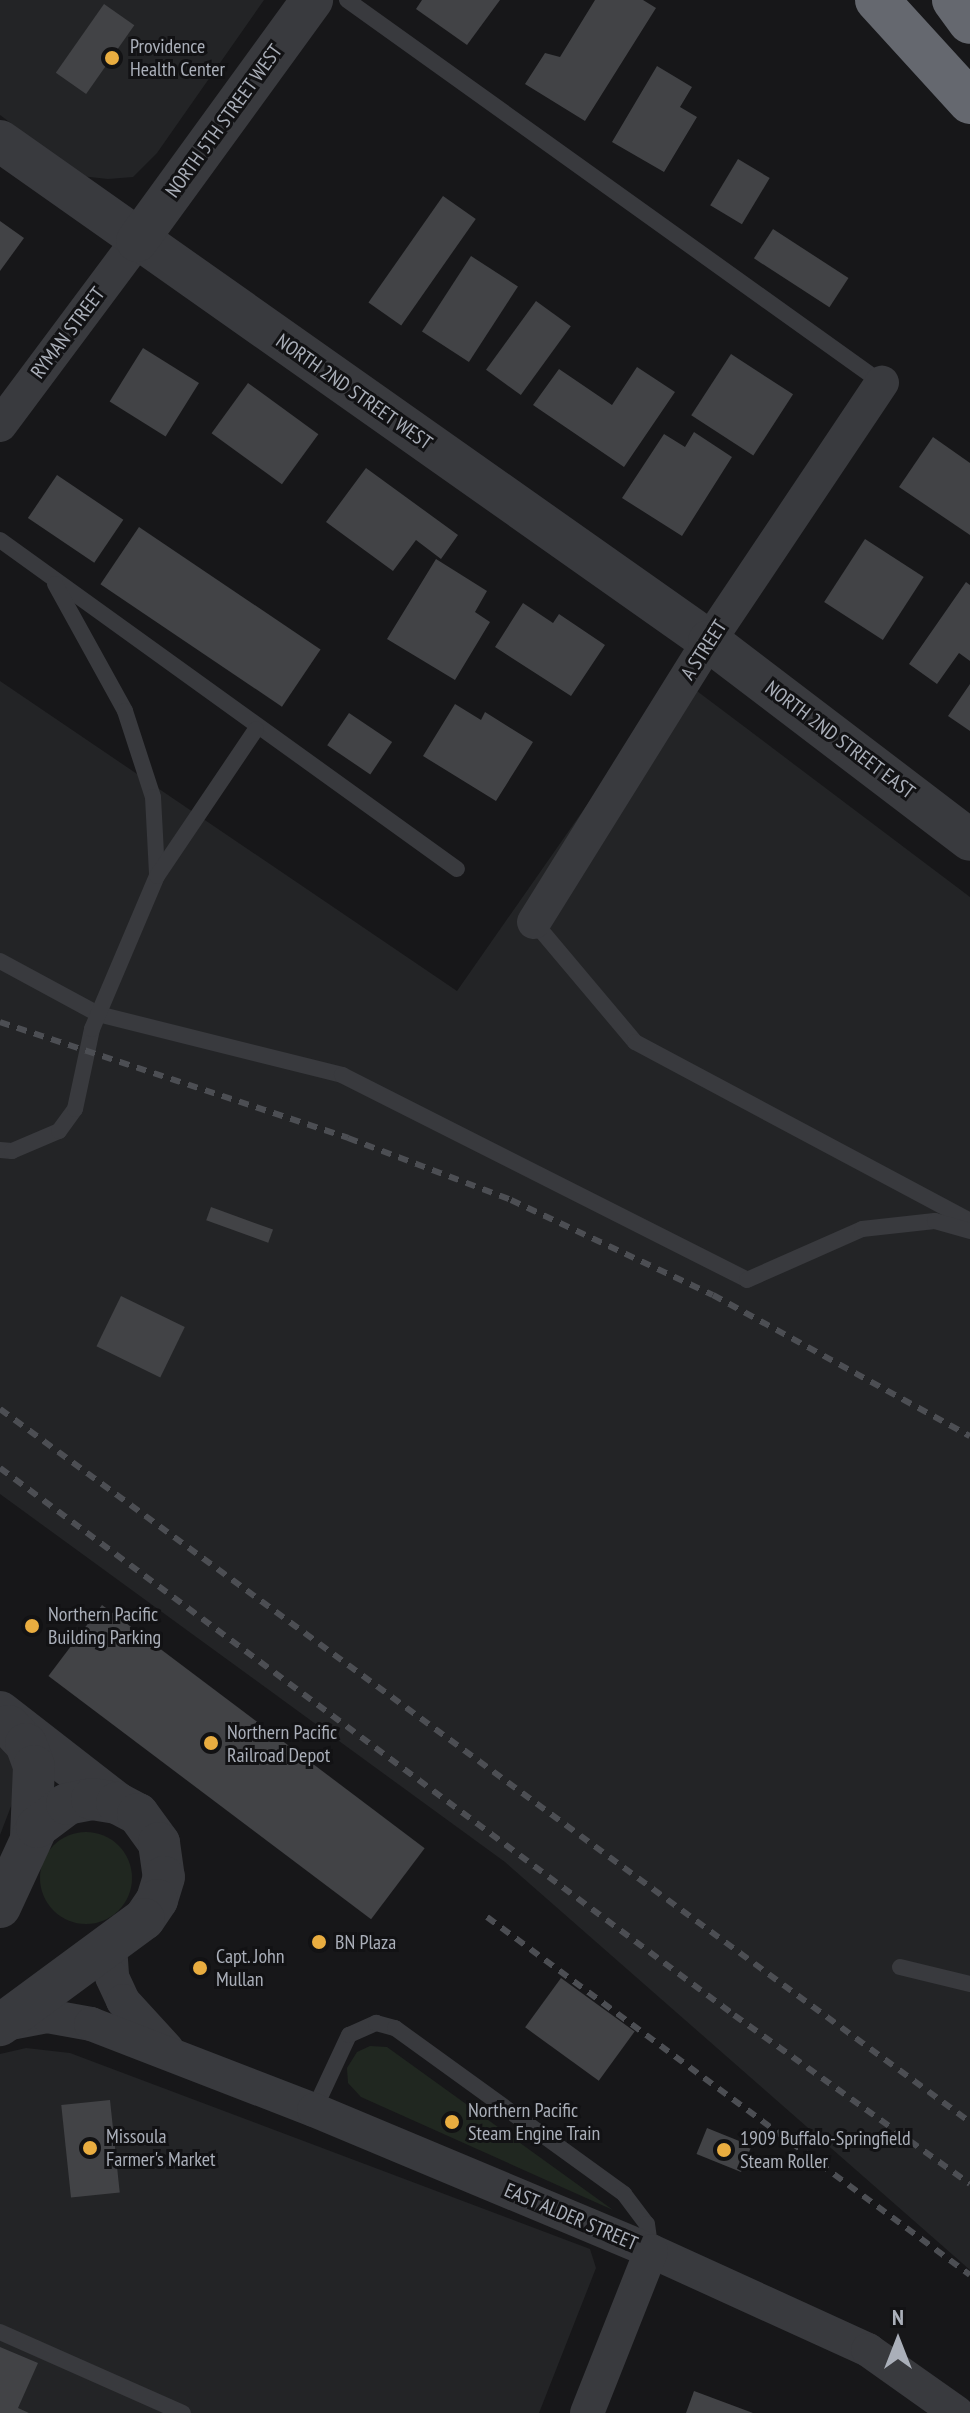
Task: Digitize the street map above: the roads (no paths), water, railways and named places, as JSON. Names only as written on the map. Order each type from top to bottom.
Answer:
[{"type":"highway","points":[[877,0],[970,102]]},
{"type":"highway","points":[[954,0],[970,22]]},
{"type":"street","name":"NORTH 5TH STREET WEST","points":[[137,241],[312,0]]},
{"type":"street","name":"NORTH 2ND STREET WEST","points":[[0,141],[137,241],[709,641]]},
{"type":"street","name":"RYMAN STREET","points":[[0,425],[137,241]]},
{"type":"street","name":"A STREET","points":[[534,922],[709,641],[882,383]]},
{"type":"street","name":"NORTH 2ND STREET EAST","points":[[709,641],[970,840]]},
{"type":"street","points":[[0,1714],[154,1832],[163,1854],[164,1877],[151,1910],[110,1946],[0,2025]]},
{"type":"street","points":[[0,1714],[26,1744],[34,1766],[31,1838]]},
{"type":"street","points":[[0,1907],[31,1838],[46,1818],[67,1804],[92,1799],[117,1803]]},
{"type":"street","name":"EAST ALDER STREET","points":[[110,1946],[112,1977],[123,2001],[170,2052]]},
{"type":"street","name":"EAST ALDER STREET","points":[[0,2025],[47,2016],[91,2024],[314,2110],[651,2251],[868,2350],[957,2413]]},
{"type":"street","points":[[587,2413],[651,2251]]},
{"type":"lane","points":[[347,0],[882,383]]},
{"type":"lane","points":[[0,540],[256,729],[457,869]]},
{"type":"lane","points":[[39,566],[63,593],[125,711],[153,797],[157,876]]},
{"type":"lane","points":[[0,1150],[12,1151],[59,1131],[75,1109],[98,1014],[157,876],[256,729]]},
{"type":"lane","points":[[534,922],[635,1042],[970,1221]]},
{"type":"lane","points":[[0,961],[98,1014],[342,1075],[747,1280],[862,1229],[935,1221],[970,1231]]},
{"type":"lane","points":[[900,1967],[970,1984]]},
{"type":"lane","points":[[314,2110],[349,2035],[376,2023],[395,2028],[624,2194],[647,2224],[651,2251]]},
{"type":"lane","points":[[0,2332],[183,2413]]},
{"type":"railway","points":[[0,1022],[348,1138],[511,1200],[713,1295],[970,1436]]},
{"type":"railway","points":[[0,1409],[970,2122]]},
{"type":"railway","points":[[0,1468],[734,2015],[970,2184]]},
{"type":"railway","points":[[487,1917],[970,2275]]},
{"type":"place","name":"Providence Health Center","points":[[112,58]]},
{"type":"place","name":"Northern Pacific Building Parking","points":[[32,1626]]},
{"type":"place","name":"Northern Pacific Railroad Depot","points":[[211,1743]]},
{"type":"place","name":"BN Plaza","points":[[319,1942]]},
{"type":"place","name":"Capt. John Mullan","points":[[200,1968]]},
{"type":"place","name":"Northern Pacific Steam Engine Train","points":[[452,2122]]},
{"type":"place","name":"Missoula Farmer's Market","points":[[90,2148]]},
{"type":"place","name":"1909 Buffalo-Springfield Steam Roller","points":[[724,2150]]}]
